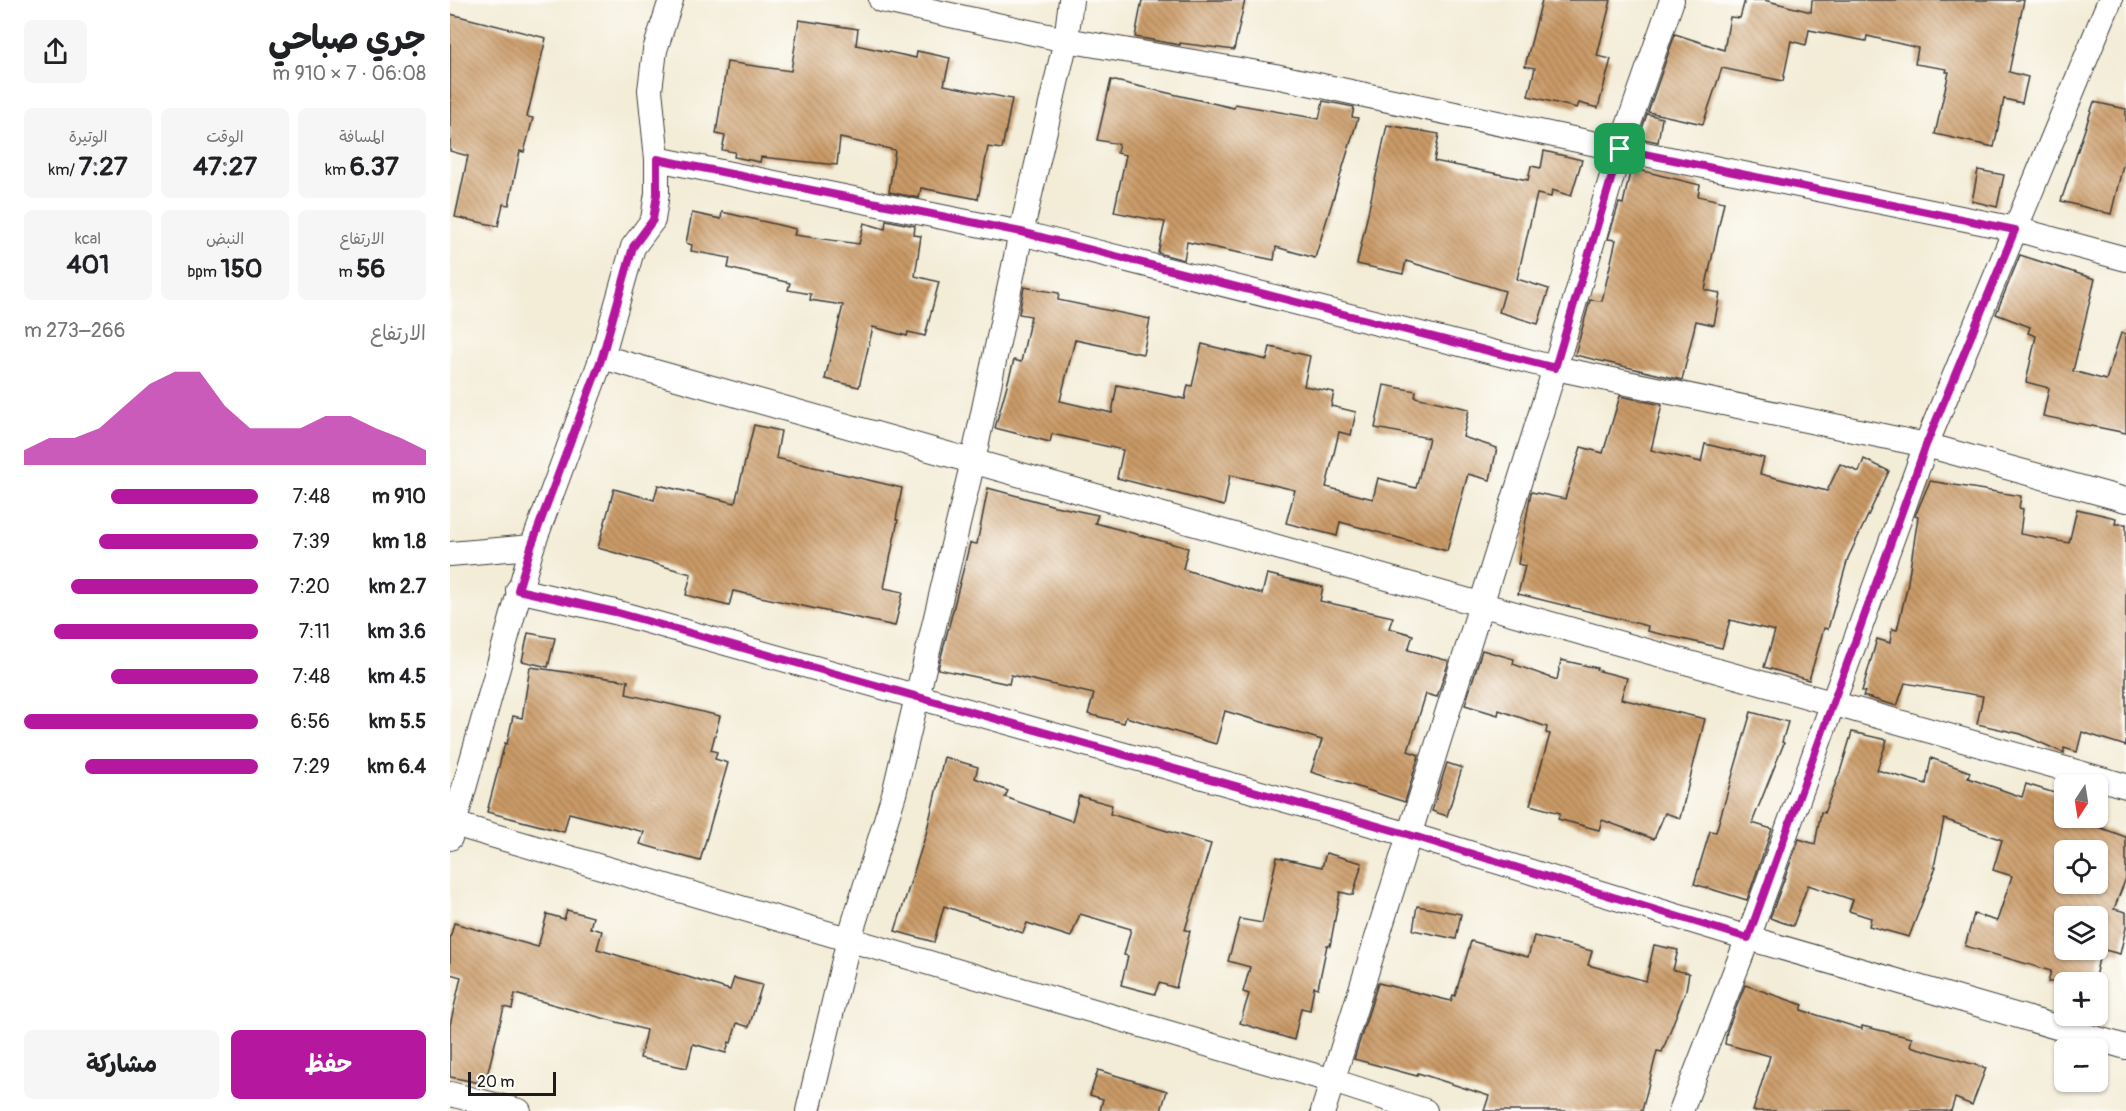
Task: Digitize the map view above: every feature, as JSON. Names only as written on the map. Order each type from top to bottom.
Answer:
[{"type":"street","points":[[671,0],[655,50],[650,90],[657,159],[657,194],[653,220],[633,247],[602,357],[531,547],[452,831],[849,939],[1333,1081],[1425,1111]]},
{"type":"street","points":[[881,0],[1066,40],[1275,76],[2015,230],[2126,259]]},
{"type":"street","points":[[808,1111],[849,939],[894,794],[974,461],[1021,232],[1066,40],[1071,0]]},
{"type":"street","points":[[1323,1111],[1555,368],[1620,149],[1672,0]]},
{"type":"street","points":[[1681,1111],[1748,938],[1926,445],[2110,0]]},
{"type":"street","points":[[657,159],[1021,232],[1555,368],[1926,445],[2126,500]]},
{"type":"street","points":[[602,357],[2126,786]]},
{"type":"street","points":[[450,554],[531,547]]},
{"type":"street","points":[[518,590],[615,612],[1410,835],[1748,938],[2126,1047]]},
{"type":"street","points":[[450,1094],[519,1111]]},
{"type":"building","points":[[1142,0],[1245,0],[1234,50],[1180,43],[1180,45],[1135,37]]},
{"type":"building","points":[[1542,0],[1611,0],[1597,56],[1611,59],[1598,108],[1579,103],[1577,108],[1528,96],[1535,68],[1525,66]]},
{"type":"building","points":[[1745,0],[1764,0],[1811,12],[1812,0],[2024,0],[2009,72],[2028,77],[2022,103],[2004,99],[1994,147],[1935,134],[1949,72],[1946,72],[1947,69],[1915,64],[1918,48],[1867,36],[1866,41],[1809,30],[1806,45],[1791,41],[1783,81],[1722,68],[1703,124],[1648,112],[1675,34],[1724,50],[1730,17],[1740,18]]},
{"type":"building","points":[[450,14],[546,38],[527,117],[533,118],[524,152],[520,151],[509,205],[503,204],[498,226],[455,217],[468,156],[450,151]]},
{"type":"building","points":[[799,20],[858,29],[856,45],[916,58],[917,51],[950,58],[944,85],[1012,99],[1002,149],[988,147],[978,199],[921,188],[919,198],[889,192],[895,150],[840,138],[837,165],[761,157],[760,162],[734,157],[735,152],[722,150],[725,136],[716,134],[727,62],[791,71]]},
{"type":"building","points":[[1111,80],[1234,108],[1235,104],[1319,119],[1323,101],[1354,107],[1352,117],[1358,118],[1315,258],[1276,247],[1274,260],[1187,242],[1184,260],[1158,253],[1165,222],[1114,212],[1126,155],[1117,153],[1119,144],[1097,140]]},
{"type":"building","points":[[2094,102],[2126,109],[2126,153],[2111,214],[2061,201]]},
{"type":"building","points":[[1647,114],[1662,118],[1658,142],[1639,138]]},
{"type":"building","points":[[1387,125],[1439,134],[1434,161],[1528,180],[1531,166],[1541,168],[1544,151],[1582,160],[1571,196],[1552,190],[1551,197],[1537,194],[1517,279],[1549,289],[1538,324],[1499,312],[1505,291],[1406,261],[1403,274],[1357,264]]},
{"type":"building","points":[[1631,168],[1700,185],[1698,196],[1724,202],[1705,290],[1720,293],[1714,325],[1696,321],[1682,380],[1575,355],[1590,300],[1602,301],[1616,240],[1608,239],[1619,203],[1623,204]]},
{"type":"building","points":[[1978,170],[2004,175],[1997,207],[1972,201]]},
{"type":"building","points":[[722,212],[796,229],[794,235],[859,244],[864,223],[885,229],[886,220],[915,226],[914,235],[921,236],[915,276],[939,282],[925,336],[908,332],[907,336],[873,327],[859,387],[825,379],[843,305],[810,300],[811,294],[788,290],[790,283],[728,268],[730,258],[691,251],[692,245],[686,243],[692,213],[721,219]]},
{"type":"building","points":[[2020,255],[2095,279],[2073,371],[2106,380],[2121,333],[2126,334],[2126,433],[2043,416],[2049,388],[2026,382],[2036,336],[2028,333],[2030,327],[1996,314]]},
{"type":"building","points":[[1024,287],[1059,293],[1058,300],[1150,319],[1143,354],[1075,340],[1060,401],[1112,413],[1117,385],[1185,399],[1188,385],[1192,386],[1202,344],[1267,360],[1270,347],[1310,356],[1304,386],[1334,392],[1331,406],[1356,412],[1351,435],[1339,432],[1326,487],[1373,499],[1378,478],[1416,488],[1429,438],[1375,428],[1384,385],[1416,391],[1415,397],[1469,409],[1463,437],[1497,448],[1490,480],[1468,474],[1447,551],[1340,522],[1337,536],[1286,523],[1295,490],[1230,475],[1224,506],[1117,478],[1123,450],[1052,434],[1050,442],[995,428],[1014,360],[1021,362],[1031,316],[1019,314]]},
{"type":"building","points":[[1620,396],[1662,405],[1651,450],[1701,462],[1705,444],[1764,458],[1760,474],[1827,491],[1840,464],[1859,472],[1864,459],[1889,471],[1848,558],[1828,629],[1824,628],[1809,680],[1764,667],[1775,631],[1730,620],[1722,648],[1647,631],[1648,626],[1518,594],[1525,566],[1518,564],[1531,492],[1565,499],[1581,447],[1603,453]]},
{"type":"building","points":[[754,425],[781,431],[776,458],[902,488],[884,588],[903,592],[895,626],[733,591],[729,606],[686,595],[691,574],[598,548],[614,489],[654,500],[658,485],[735,503]]},
{"type":"building","points":[[1930,481],[2021,496],[2019,508],[2023,509],[2020,534],[2069,543],[2077,509],[2116,518],[2115,524],[2126,524],[2126,746],[2082,732],[2077,752],[2064,748],[2064,753],[2021,734],[1977,724],[1983,696],[1905,683],[1897,706],[1863,696],[1865,692],[1862,691],[1877,639],[1890,643],[1892,629],[1897,630],[1907,588],[1918,517],[1915,516]]},
{"type":"building","points":[[988,488],[1098,515],[1095,523],[1188,548],[1183,569],[1207,577],[1262,594],[1267,574],[1323,587],[1320,601],[1393,617],[1389,628],[1413,635],[1408,650],[1449,661],[1437,697],[1426,694],[1408,751],[1419,755],[1405,802],[1311,772],[1322,740],[1225,711],[1216,744],[1126,717],[1124,723],[1088,714],[1094,694],[1011,675],[1009,684],[938,669],[970,543],[977,544]]},
{"type":"building","points":[[528,633],[555,638],[548,667],[522,661]]},
{"type":"building","points":[[1482,650],[1514,659],[1513,664],[1557,680],[1561,660],[1597,668],[1596,670],[1627,678],[1621,699],[1705,719],[1680,818],[1665,813],[1654,839],[1602,820],[1599,830],[1558,819],[1560,813],[1530,805],[1550,734],[1546,733],[1547,727],[1499,710],[1498,715],[1465,705]]},
{"type":"building","points":[[530,667],[628,681],[626,694],[720,716],[711,750],[717,752],[715,759],[728,763],[700,861],[640,844],[644,832],[569,813],[564,832],[487,812],[513,716],[522,718]]},
{"type":"building","points":[[1751,712],[1788,722],[1782,742],[1784,743],[1752,823],[1772,829],[1747,900],[1694,884],[1710,831],[1716,832]]},
{"type":"building","points":[[1852,732],[1887,740],[1877,770],[1926,784],[1931,758],[1970,772],[1968,778],[2022,797],[2026,784],[2054,793],[2054,828],[2101,828],[2126,837],[2126,878],[2114,909],[2126,912],[2126,928],[2120,954],[2108,951],[2108,906],[2054,906],[2054,960],[2099,960],[2096,972],[2054,972],[2054,982],[2048,982],[2051,971],[1965,946],[1974,914],[1997,921],[2012,876],[1993,870],[2002,840],[1944,819],[1934,867],[1936,867],[1909,937],[1869,926],[1871,918],[1849,911],[1853,900],[1808,885],[1793,926],[1770,918],[1799,839],[1815,844],[1821,812],[1824,813]]},
{"type":"building","points":[[944,757],[978,767],[975,778],[1008,791],[1005,797],[1072,821],[1079,796],[1112,805],[1110,814],[1211,844],[1185,930],[1190,931],[1176,988],[1159,983],[1155,994],[1121,985],[1128,956],[1124,955],[1131,929],[1080,914],[1071,937],[1027,923],[1023,933],[944,906],[934,942],[895,931],[926,834]]},
{"type":"building","points":[[1447,763],[1462,768],[1447,816],[1432,811]]},
{"type":"building","points":[[1326,853],[1362,863],[1353,895],[1340,892],[1330,946],[1327,945],[1318,988],[1314,987],[1310,1010],[1301,1008],[1294,1040],[1240,1023],[1249,994],[1243,992],[1250,967],[1228,961],[1240,919],[1262,923],[1277,857],[1322,867]]},
{"type":"building","points":[[1417,906],[1461,914],[1456,939],[1413,930]]},
{"type":"building","points":[[567,910],[593,917],[590,928],[602,931],[597,949],[730,990],[734,978],[762,985],[749,1027],[737,1023],[726,1053],[693,1044],[687,1068],[640,1058],[646,1030],[515,994],[512,1009],[504,1007],[485,1084],[450,1077],[450,1025],[461,977],[450,974],[450,938],[454,923],[538,947],[547,914],[564,919]]},
{"type":"building","points":[[1534,936],[1592,951],[1588,965],[1646,981],[1654,945],[1678,950],[1673,970],[1689,973],[1686,990],[1662,1052],[1657,1051],[1642,1111],[1484,1111],[1489,1096],[1418,1073],[1417,1076],[1354,1059],[1378,983],[1451,1001],[1453,995],[1455,996],[1471,941],[1528,957]]},
{"type":"building","points":[[1745,985],[1803,1005],[1801,1010],[1862,1029],[1862,1026],[1912,1038],[1910,1046],[1986,1068],[1972,1105],[1955,1098],[1951,1111],[1753,1111],[1770,1056],[1725,1044],[1727,1031]]},
{"type":"building","points":[[1098,1070],[1167,1091],[1161,1111],[1100,1111],[1103,1099],[1090,1095]]},
{"type":"route","points":[[1620,149],[2015,230],[1926,445],[1748,938],[1410,835],[615,612],[518,590],[531,547],[602,357],[633,247],[653,220],[657,194],[657,159],[1021,232],[1555,368],[1620,149]]}]
